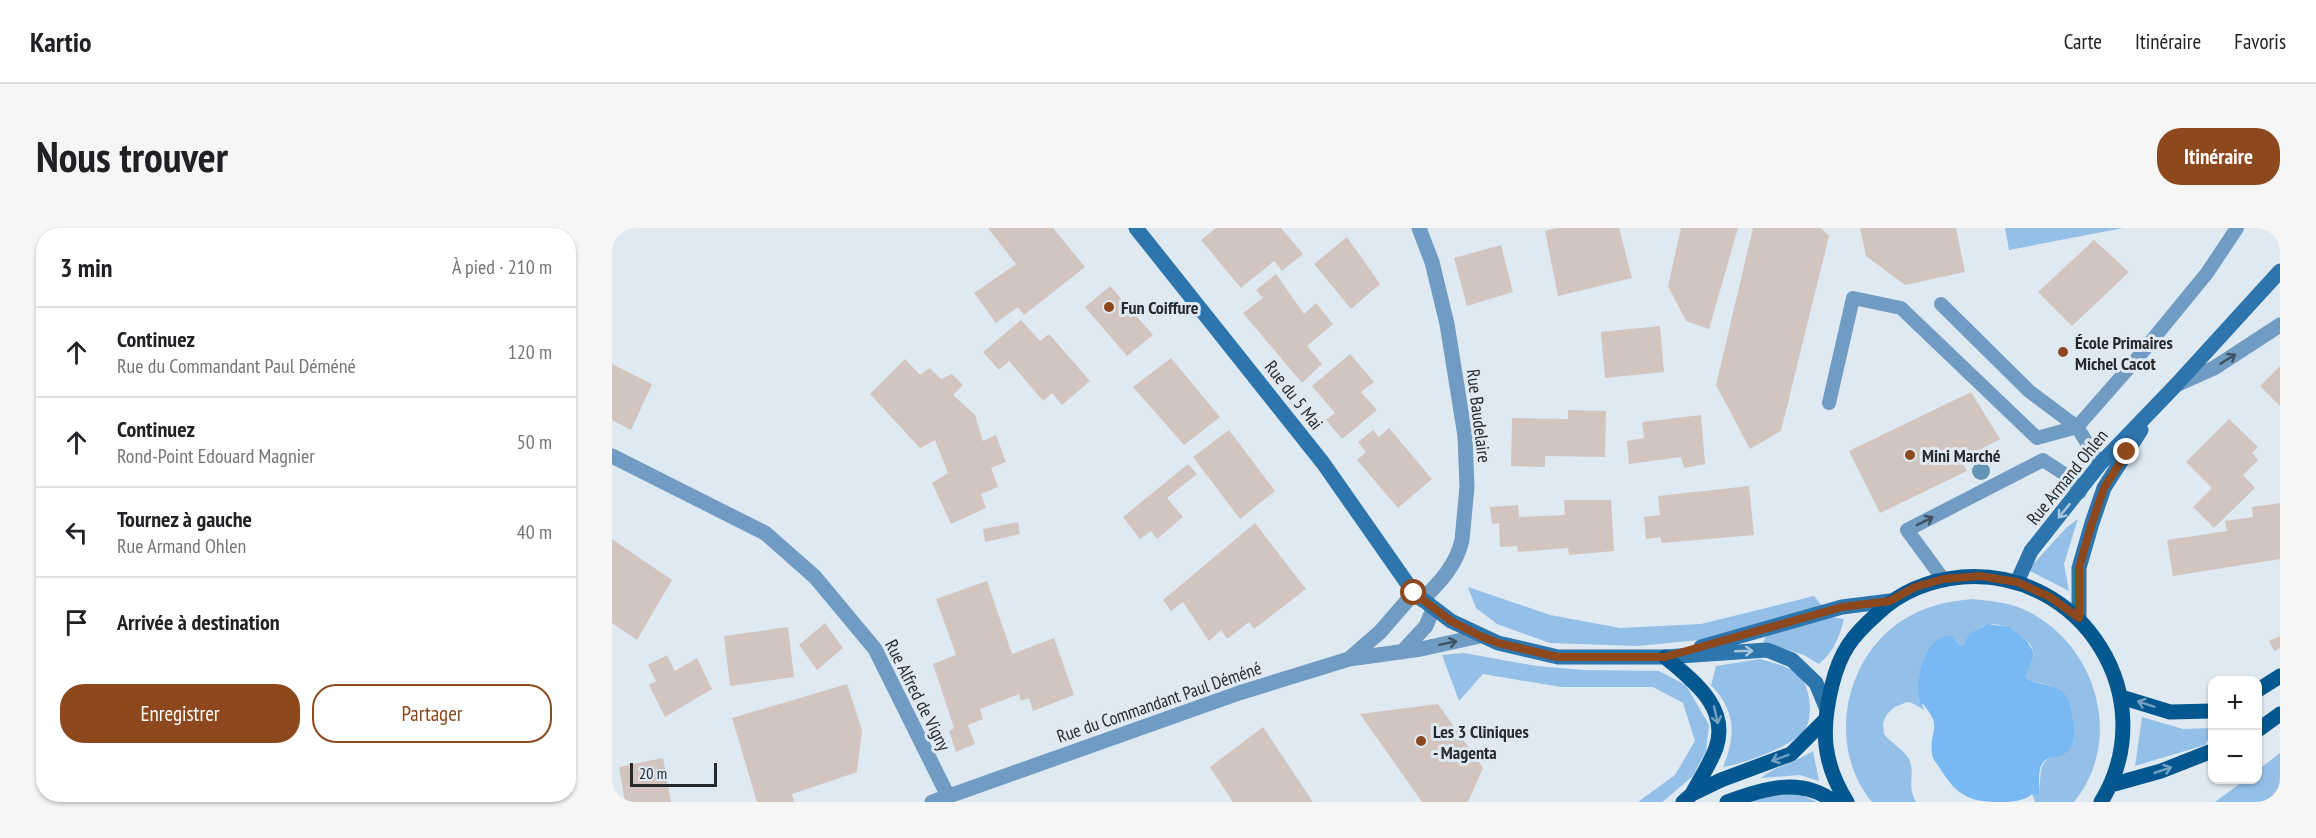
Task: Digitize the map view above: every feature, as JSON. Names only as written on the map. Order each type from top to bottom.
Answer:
[{"type":"main road","name":"Rue du 5 Mai","points":[[1136,228],[1323,463],[1423,601]]},
{"type":"main road","name":"Rue Armand Ohlen","points":[[2017,582],[2031,552],[2100,464],[2280,271]]},
{"type":"main road","name":"Rue Armand Ohlen","points":[[2079,618],[2079,568],[2104,488],[2158,404]]},
{"type":"main road","points":[[1847,802],[1836,784],[1826,752],[1825,714],[1836,666],[1854,635],[1890,601],[1915,587],[1943,579],[1980,576],[2017,582],[2050,597],[2079,618],[2098,642],[2113,668],[2121,697],[2123,741],[2111,785],[2101,802]]},
{"type":"main road","name":"Rue du Commandant Paul Déméné","points":[[1423,601],[1451,621],[1480,636],[1498,643],[1558,657],[1665,657],[1767,650],[1792,660],[1816,683],[1825,714]]},
{"type":"main road","name":"Rue du Commandant Paul Déméné","points":[[1665,657],[1842,607],[1890,601]]},
{"type":"main road","points":[[1665,657],[1695,682],[1715,707],[1719,722],[1716,746],[1688,798]]},
{"type":"main road","points":[[2262,687],[2280,676]]},
{"type":"main road","points":[[2121,697],[2170,712],[2208,711]]},
{"type":"main road","points":[[1688,798],[1721,780],[1791,754],[1825,714]]},
{"type":"main road","points":[[2262,727],[2280,714]]},
{"type":"main road","points":[[2111,785],[2161,771],[2208,753]]},
{"type":"main road","points":[[1727,802],[1759,790],[1792,785],[1826,796],[1834,802]]},
{"type":"street","name":"Rue Baudelaire","points":[[1419,228],[1432,262],[1447,324],[1467,460],[1462,540],[1459,553],[1447,574],[1423,601]]},
{"type":"street","points":[[2176,385],[2214,368],[2280,325]]},
{"type":"street","name":"Rue Alfred de Vigny","points":[[612,456],[765,533],[814,577],[875,649],[948,796]]},
{"type":"street","points":[[1349,659],[1380,632],[1423,601],[1426,626],[1402,652]]},
{"type":"street","name":"Rue du Commandant Paul Déméné","points":[[932,802],[1239,693],[1349,659],[1402,652],[1480,636]]},
{"type":"lane","points":[[1829,403],[1853,298],[1901,308],[2037,438],[2077,428],[2207,273],[2237,228]]},
{"type":"lane","points":[[1941,304],[2029,391],[2077,428],[2100,464]]},
{"type":"lane","points":[[1943,579],[1908,530],[2043,460],[2072,479],[2080,492]]},
{"type":"shaded area","points":[[2005,228],[2123,228],[2009,250]]},
{"type":"shaded area","points":[[2078,519],[2064,564],[2069,591],[2028,570],[2067,527]]},
{"type":"shaded area","points":[[1468,587],[1550,615],[1620,628],[1701,624],[1814,596],[1823,607],[1700,640],[1637,646],[1550,643],[1497,624],[1476,608]]},
{"type":"shaded area","points":[[1973,599],[1998,602],[2023,609],[2048,624],[2069,644],[2084,667],[2095,694],[2100,721],[2098,749],[2090,777],[2074,802],[2035,802],[2032,794],[2039,796],[2044,762],[2073,744],[2074,728],[2071,711],[2058,690],[2025,677],[2033,654],[2029,643],[2009,629],[1994,624],[1981,627],[1965,646],[1961,646],[1956,640],[1934,644],[1928,651],[1921,667],[1919,684],[1924,710],[1907,702],[1895,707],[1887,714],[1883,723],[1884,734],[1909,759],[1912,770],[1912,790],[1916,802],[1872,802],[1858,780],[1849,756],[1846,730],[1848,704],[1855,679],[1867,656],[1883,636],[1903,620],[1937,605]]},
{"type":"shaded area","points":[[1831,617],[1844,619],[1835,644],[1819,664],[1804,655],[1763,642],[1766,636]]},
{"type":"shaded area","points":[[1988,624],[2009,627],[2027,641],[2033,651],[2033,658],[2025,677],[2060,690],[2065,695],[2072,714],[2074,737],[2071,747],[2062,755],[2048,758],[2042,764],[2039,776],[2039,796],[2032,794],[2020,800],[2007,802],[1988,802],[1971,798],[1952,785],[1934,761],[1932,745],[1934,723],[1929,711],[1922,703],[1922,707],[1919,698],[1919,675],[1922,663],[1934,643],[1942,638],[1952,636],[1961,646],[1964,646],[1969,634]]},
{"type":"shaded area","points":[[1464,653],[1536,666],[1583,670],[1659,671],[1686,685],[1709,725],[1706,751],[1693,776],[1662,802],[1638,802],[1675,775],[1695,741],[1683,703],[1653,687],[1561,687],[1483,674],[1459,701],[1442,655]]},
{"type":"shaded area","points":[[1760,659],[1789,668],[1802,679],[1810,703],[1808,723],[1800,735],[1780,747],[1755,758],[1723,767],[1732,734],[1725,704],[1711,685],[1716,666]]},
{"type":"shaded area","points":[[2142,717],[2183,729],[2208,728],[2208,740],[2205,745],[2135,766]]},
{"type":"shaded area","points":[[1813,751],[1819,781],[1800,775],[1761,778],[1773,770]]},
{"type":"shaded area","points":[[2280,753],[2280,802],[2215,802],[2240,784],[2262,784],[2262,767]]},
{"type":"shaded area","points":[[1798,793],[1817,802],[1748,802],[1764,796]]},
{"type":"building","points":[[988,228],[1053,228],[1085,267],[1024,315],[1018,307],[996,323],[974,293],[1016,264]]},
{"type":"building","points":[[1216,228],[1281,228],[1303,254],[1282,271],[1274,261],[1241,288],[1201,240]]},
{"type":"building","points":[[1557,228],[1619,228],[1632,278],[1558,296],[1545,231]]},
{"type":"building","points":[[1681,228],[1738,228],[1709,329],[1686,321],[1668,286]]},
{"type":"building","points":[[1753,228],[1821,228],[1829,236],[1781,431],[1750,449],[1716,385]]},
{"type":"building","points":[[1860,228],[1956,228],[1965,272],[1905,285],[1866,256]]},
{"type":"building","points":[[1347,237],[1380,284],[1351,309],[1314,264]]},
{"type":"building","points":[[2094,240],[2129,272],[2072,326],[2038,292]]},
{"type":"building","points":[[1501,245],[1513,292],[1467,306],[1454,258]]},
{"type":"building","points":[[1276,274],[1304,314],[1316,303],[1333,324],[1307,346],[1322,364],[1302,383],[1243,313],[1263,298],[1256,290]]},
{"type":"building","points":[[1110,286],[1153,335],[1127,356],[1085,307]]},
{"type":"building","points":[[1021,320],[1040,341],[1049,334],[1090,381],[1062,405],[1052,393],[1043,401],[1009,361],[999,370],[983,352]]},
{"type":"building","points":[[1660,326],[1664,372],[1605,378],[1601,332]]},
{"type":"building","points":[[1350,354],[1374,382],[1361,392],[1377,410],[1342,439],[1326,420],[1335,413],[1312,386]]},
{"type":"building","points":[[1171,358],[1220,417],[1184,445],[1133,387]]},
{"type":"building","points":[[905,359],[920,375],[930,368],[941,379],[952,374],[963,385],[953,395],[975,415],[983,441],[996,435],[1006,462],[991,468],[998,487],[981,494],[986,508],[951,524],[932,483],[948,473],[935,440],[920,448],[870,394]]},
{"type":"building","points":[[612,364],[652,384],[631,430],[612,420]]},
{"type":"building","points":[[2280,366],[2280,406],[2260,386]]},
{"type":"building","name":"Mini Marché","points":[[1971,392],[2000,439],[1961,460],[1967,471],[1880,513],[1849,451]]},
{"type":"building","points":[[1568,410],[1606,411],[1605,457],[1545,456],[1545,467],[1511,466],[1512,418],[1568,419]]},
{"type":"building","points":[[1701,415],[1705,464],[1684,468],[1681,457],[1629,464],[1627,441],[1644,438],[1642,422]]},
{"type":"building","points":[[2229,419],[2258,447],[2252,453],[2258,460],[2243,475],[2255,488],[2214,528],[2193,507],[2212,488],[2186,462]]},
{"type":"building","points":[[1389,428],[1432,479],[1398,508],[1357,460],[1366,452],[1358,442],[1373,430],[1379,437]]},
{"type":"building","points":[[1229,430],[1275,491],[1240,519],[1193,457]]},
{"type":"building","points":[[1188,464],[1197,474],[1167,498],[1183,517],[1157,539],[1151,531],[1140,539],[1123,517]]},
{"type":"building","points":[[1749,486],[1754,535],[1662,543],[1660,537],[1646,539],[1644,517],[1660,515],[1658,496]]},
{"type":"building","points":[[1564,500],[1611,500],[1614,551],[1569,555],[1568,548],[1518,552],[1517,546],[1500,547],[1499,523],[1492,524],[1490,507],[1518,505],[1519,517],[1565,515]]},
{"type":"building","points":[[2280,503],[2280,559],[2173,576],[2167,540],[2227,531],[2225,521],[2253,517],[2252,507]]},
{"type":"building","points":[[1018,522],[1020,534],[985,542],[983,529]]},
{"type":"building","points":[[1255,523],[1306,589],[1254,629],[1249,622],[1227,639],[1221,630],[1209,641],[1183,602],[1171,611],[1163,600]]},
{"type":"building","points":[[612,539],[672,580],[637,640],[612,623]]},
{"type":"building","points":[[987,581],[1012,654],[1054,638],[1074,695],[1033,711],[1029,698],[1021,701],[1019,694],[980,709],[983,719],[968,725],[975,744],[956,752],[949,731],[954,728],[933,664],[956,655],[936,599]]},
{"type":"building","points":[[825,623],[843,648],[817,670],[799,645]]},
{"type":"building","points":[[788,627],[794,677],[730,686],[724,636]]},
{"type":"building","points":[[2280,636],[2280,648],[2274,651],[2269,641]]},
{"type":"building","points":[[667,655],[675,671],[697,658],[712,689],[665,717],[649,685],[656,681],[648,665]]},
{"type":"building","points":[[847,684],[862,730],[857,772],[792,794],[794,802],[757,802],[732,718]]},
{"type":"building","name":"Les 3 Cliniques - Magenta","points":[[1438,704],[1483,768],[1468,802],[1422,802],[1360,714]]},
{"type":"building","points":[[1263,727],[1313,802],[1233,802],[1210,767]]},
{"type":"building","points":[[663,758],[671,802],[625,802],[619,767]]},
{"type":"place","name":"Fun Coiffure","points":[[1109,307]]},
{"type":"place","name":"École Primaires Michel Cacot","points":[[2063,352]]},
{"type":"place","name":"Mini Marché","points":[[1910,455]]},
{"type":"place","name":"Les 3 Cliniques - Magenta","points":[[1421,741]]},
{"type":"route","points":[[1414,593],[1433,609],[1464,629],[1498,643],[1558,657],[1665,657],[1842,607],[1890,601],[1915,587],[1943,579],[1980,576],[2017,582],[2050,597],[2079,618],[2079,568],[2091,526],[2104,488],[2127,452]]}]
